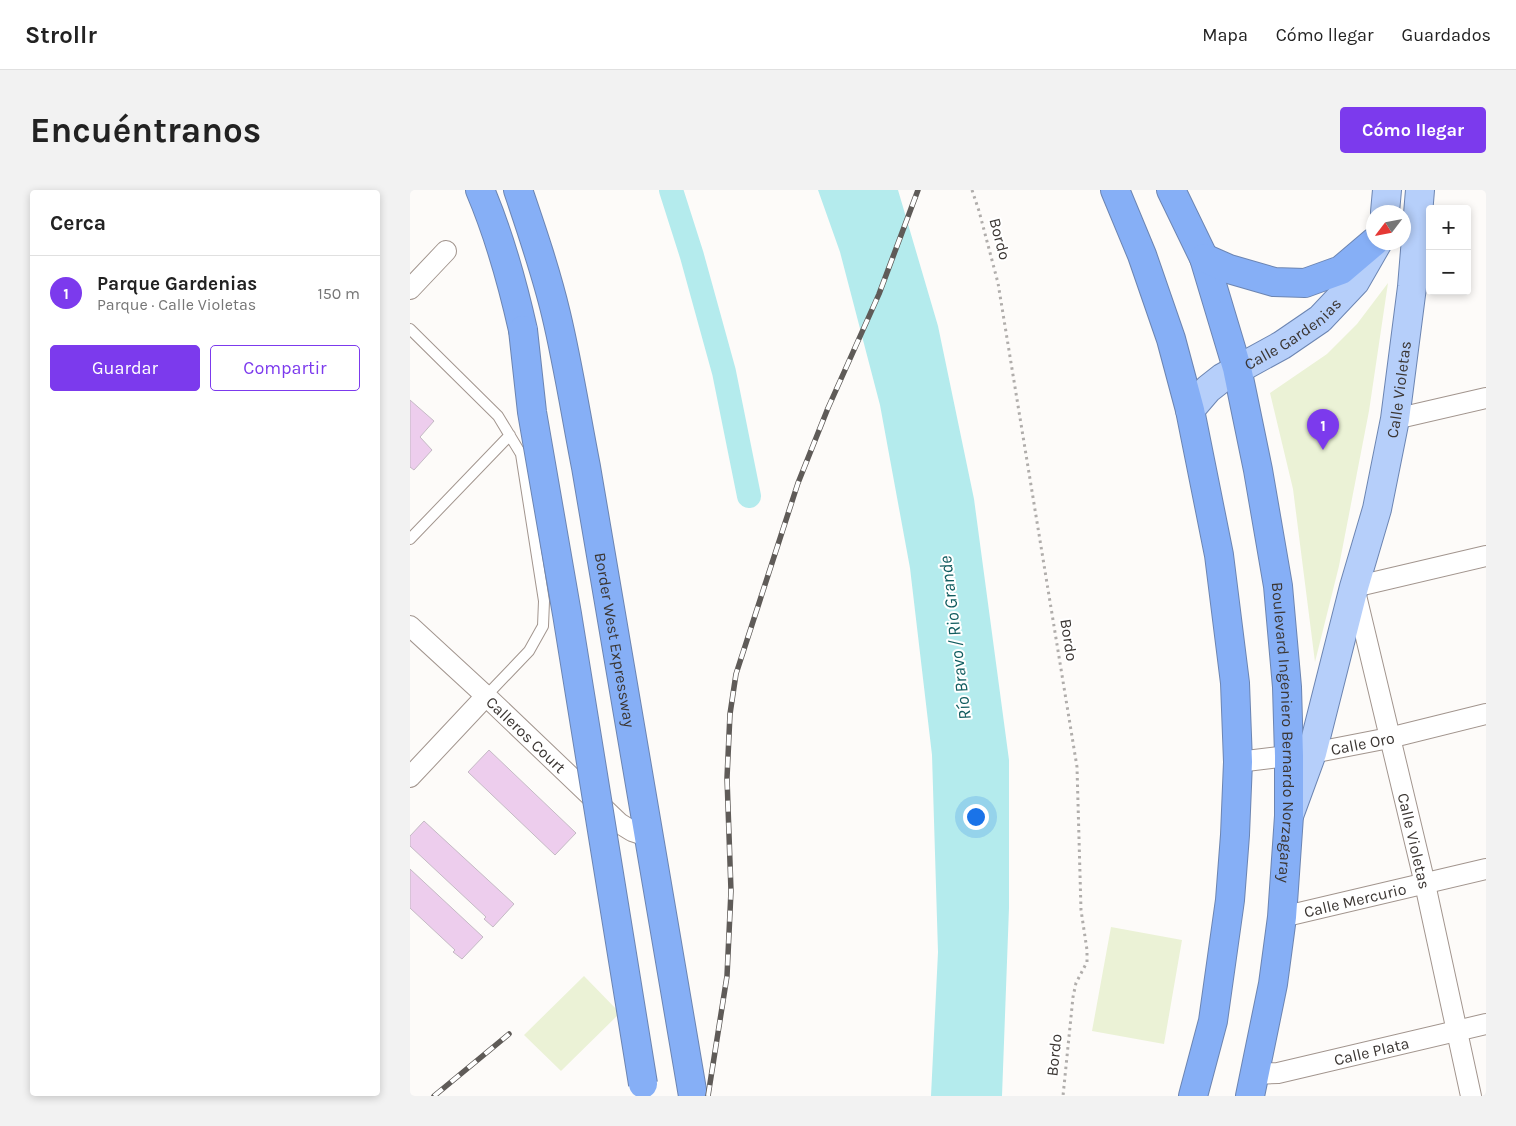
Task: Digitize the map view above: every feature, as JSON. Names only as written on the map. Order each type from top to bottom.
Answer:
[{"type":"highway","points":[[480,190],[496,227],[512,282],[523,330],[532,412],[566,605],[644,1096]]},
{"type":"highway","name":"Border West Expressway","points":[[518,190],[534,237],[556,314],[587,477],[692,1096]]},
{"type":"highway","points":[[1115,190],[1152,283],[1171,339],[1190,410],[1219,555],[1235,683],[1238,762],[1230,900],[1213,1021],[1193,1096]]},
{"type":"highway","points":[[1172,190],[1201,251],[1229,269],[1274,282],[1305,283],[1341,270],[1366,249]]},
{"type":"highway","points":[[1193,190],[1198,207],[1201,251]]},
{"type":"highway","name":"Boulevard Ingeniero Bernardo Norzagaray","points":[[1201,251],[1237,368],[1258,470],[1278,586],[1286,687],[1301,754],[1289,816],[1282,918],[1273,984],[1253,1085]]},
{"type":"main road","points":[[1386,205],[1387,190]]},
{"type":"main road","name":"Calle Violetas","points":[[1301,754],[1377,509],[1395,419],[1412,287],[1420,190]]},
{"type":"main road","name":"Calle Gardenias","points":[[1190,410],[1208,389],[1237,368],[1282,345],[1320,319],[1355,282],[1373,250]]},
{"type":"street","points":[[410,288],[446,252]]},
{"type":"street","points":[[1395,419],[1486,398]]},
{"type":"street","points":[[1354,587],[1486,556]]},
{"type":"street","name":"Calle Violetas","points":[[1354,587],[1425,884],[1471,1096]]},
{"type":"street","name":"Calleros Court","points":[[410,626],[619,822],[632,831],[647,836]]},
{"type":"street","points":[[410,777],[486,696]]},
{"type":"street","name":"Calle Oro","points":[[1238,762],[1301,754],[1389,738],[1486,714]]},
{"type":"street","name":"Calle Mercurio","points":[[1282,918],[1486,868]]},
{"type":"street","name":"Calle Plata","points":[[1253,1085],[1278,1073],[1486,1024]]},
{"type":"lane","points":[[410,329],[498,416],[521,454],[544,601],[543,626],[529,651],[486,696]]},
{"type":"lane","points":[[410,539],[510,435]]},
{"type":"path","name":"Bordo","points":[[972,190],[998,283],[1077,768],[1081,910],[1087,962],[1076,983],[1073,997],[1063,1096]]},
{"type":"green space","points":[[1388,283],[1369,411],[1339,566],[1315,662],[1293,489],[1270,393],[1327,354],[1357,324]]},
{"type":"green space","points":[[1111,927],[1182,940],[1164,1044],[1092,1031]]},
{"type":"green space","points":[[584,976],[620,1013],[561,1071],[524,1035]]},
{"type":"water","name":"Río Bravo / Rio Grande","points":[[818,190],[898,190],[938,326],[974,499],[1009,760],[1009,908],[1002,1096],[931,1096],[938,952],[932,755],[910,568],[880,405],[840,252]]},
{"type":"building","points":[[410,400],[434,421],[420,437],[432,450],[414,470],[410,467]]},
{"type":"building","points":[[489,750],[576,833],[555,855],[468,772]]},
{"type":"building","points":[[424,821],[514,904],[493,927],[484,919],[486,917],[410,846],[410,836]]},
{"type":"building","points":[[410,869],[483,937],[462,959],[453,952],[455,950],[410,908]]},
{"type":"waterway","points":[[671,190],[692,256],[724,372],[749,496]]},
{"type":"railway","points":[[708,1096],[727,976],[731,891],[727,778],[730,714],[736,674],[798,483],[828,408],[879,294],[918,190]]},
{"type":"railway","points":[[434,1096],[509,1034]]},
{"type":"place","name":"Parque Gardenias","points":[[1323,450]]}]
